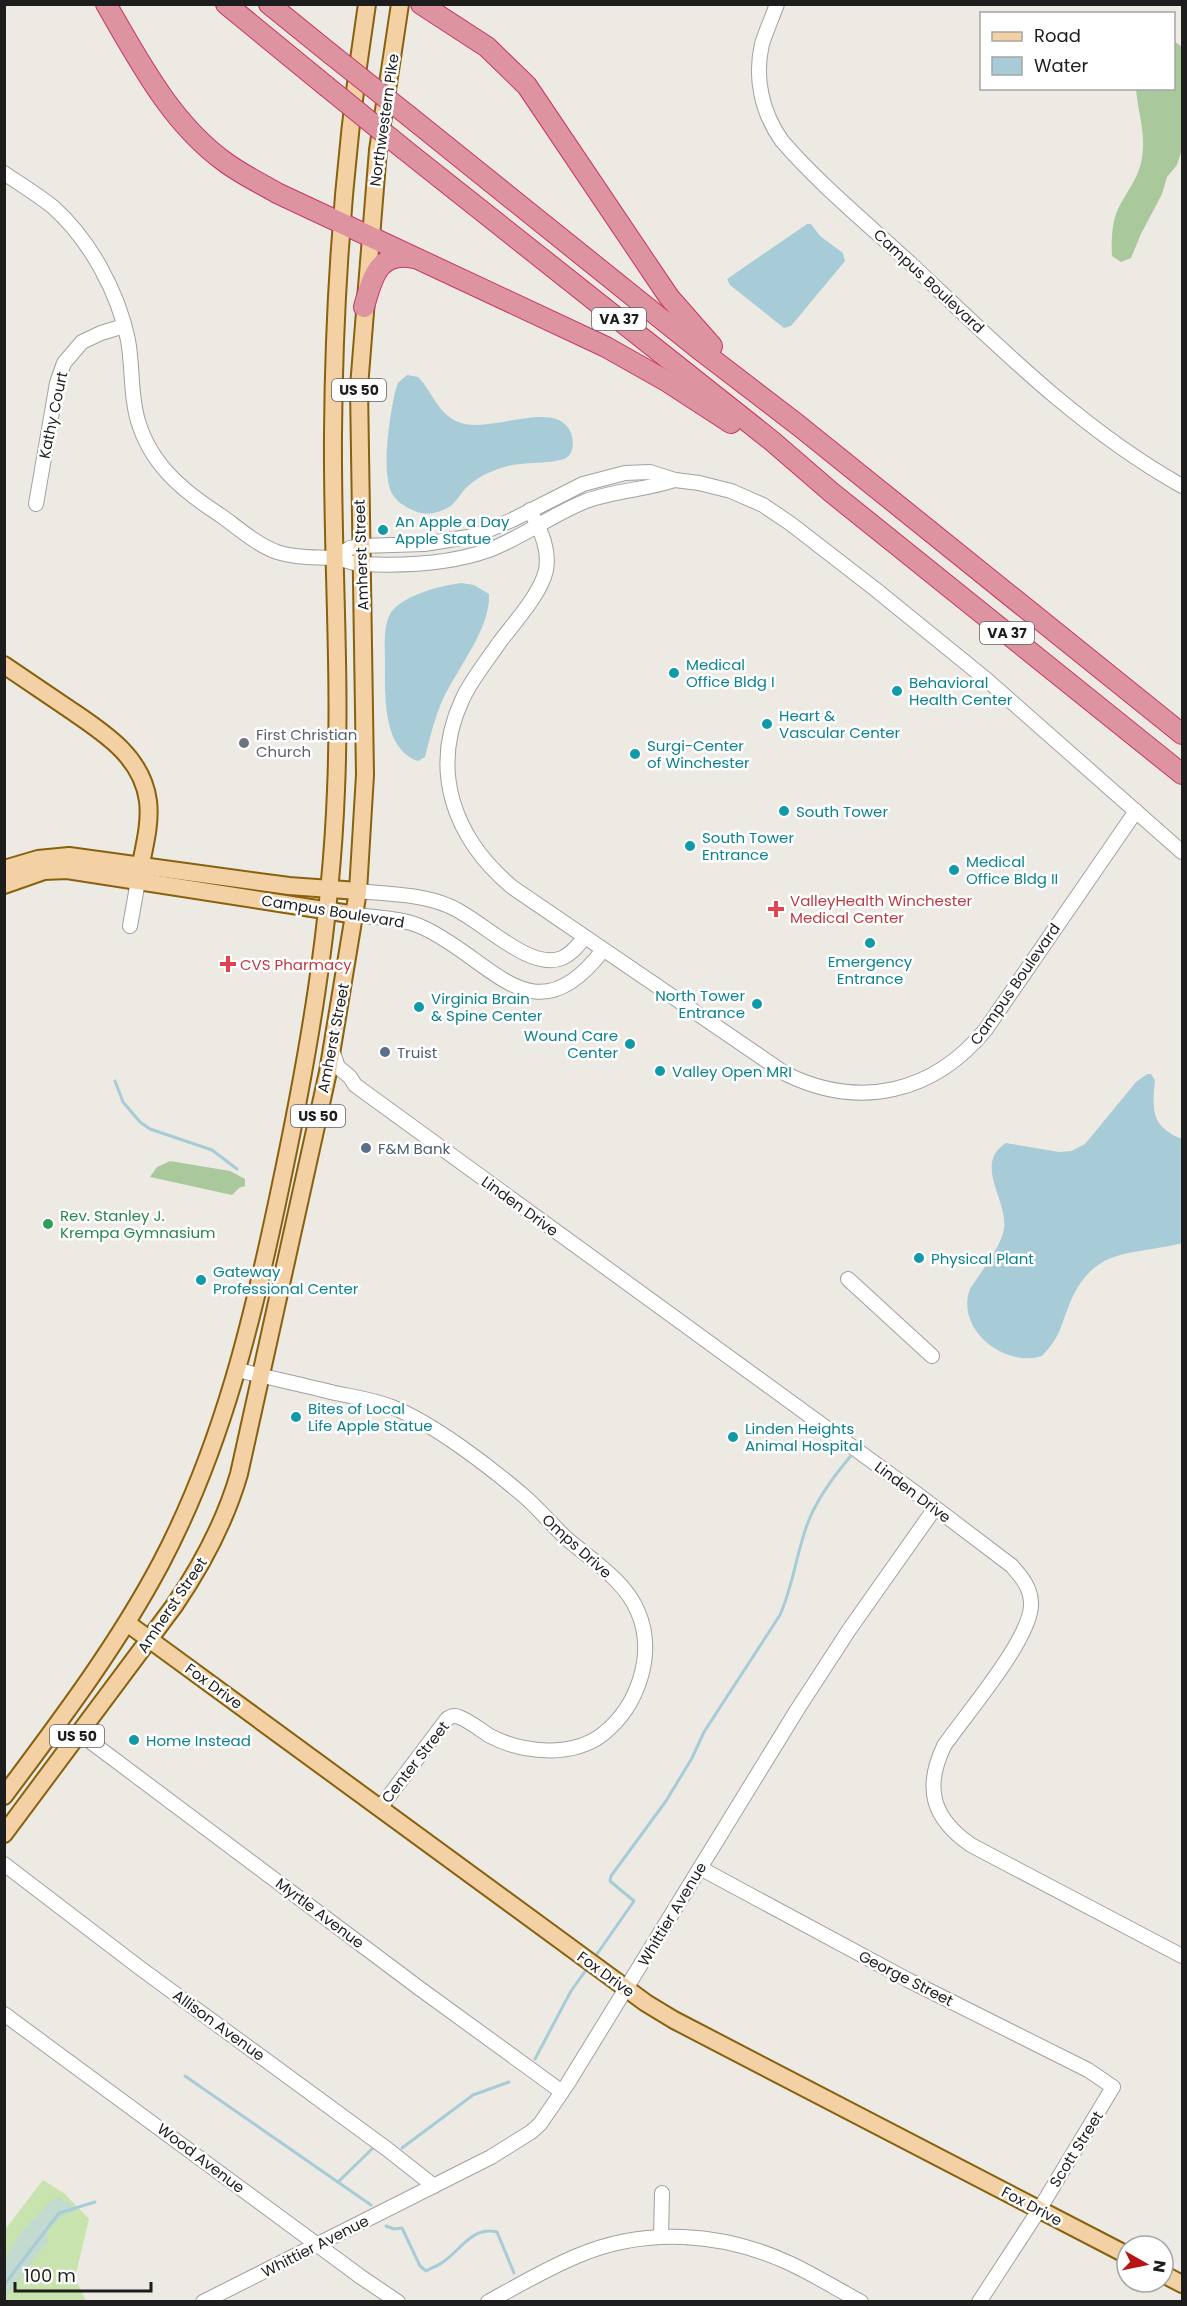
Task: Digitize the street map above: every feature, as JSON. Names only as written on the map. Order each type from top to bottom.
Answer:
[{"type":"highway","points":[[106,4],[159,92],[184,123],[226,163],[269,188],[643,366],[770,448],[831,492]]},
{"type":"highway","name":"VA 37","points":[[226,4],[405,150],[684,370],[831,492],[1182,774]]},
{"type":"highway","name":"VA 37","points":[[269,4],[1182,734]]},
{"type":"highway","points":[[421,4],[482,42],[520,77],[544,109],[614,217],[688,321],[741,374],[798,425]]},
{"type":"highway","points":[[364,307],[374,278],[388,260],[400,256],[420,259]]},
{"type":"main road","name":"Northwestern Pike","points":[[342,223],[354,86],[367,4]]},
{"type":"main road","name":"Northwestern Pike","points":[[370,236],[378,150],[400,4]]},
{"type":"main road","name":"Amherst Street","points":[[4,1796],[89,1681],[127,1623],[163,1560],[207,1460],[238,1370],[274,1218],[314,1015],[330,890],[338,745],[333,392],[342,223]]},
{"type":"main road","name":"Amherst Street","points":[[4,1833],[192,1579],[219,1529],[239,1474],[262,1376],[328,1072],[356,915],[365,775],[359,387],[370,236]]},
{"type":"main road","points":[[4,665],[104,734],[122,748],[132,762],[144,784],[148,801],[147,832],[139,873]]},
{"type":"main road","points":[[4,869],[38,859],[69,856],[139,873]]},
{"type":"main road","points":[[4,885],[44,871],[139,873]]},
{"type":"main road","name":"Campus Boulevard","points":[[139,873],[358,891]]},
{"type":"main road","name":"Campus Boulevard","points":[[139,873],[356,915]]},
{"type":"main road","points":[[314,1015],[315,1056],[328,1072]]},
{"type":"main road","points":[[306,1061],[319,1078],[321,1101]]},
{"type":"main road","name":"Fox Drive","points":[[127,1623],[627,1989],[674,2020],[1115,2249]]},
{"type":"main road","points":[[79,1733],[71,1729],[70,1724],[80,1706],[89,1681]]},
{"type":"street","name":"Campus Boulevard","points":[[777,4],[762,45],[759,63],[760,90],[771,125],[792,152],[1034,379],[1093,426],[1182,486]]},
{"type":"street","name":"Campus Boulevard","points":[[770,25],[783,4]]},
{"type":"street","points":[[4,173],[52,207],[78,234],[116,298],[131,359],[133,402],[138,422],[150,451],[172,479],[210,509],[275,551],[294,557],[334,558],[362,564],[432,562],[461,558],[507,543],[587,501],[607,494],[675,480]]},
{"type":"street","name":"Kathy Court","points":[[36,504],[57,383],[64,363],[82,342],[124,326]]},
{"type":"street","points":[[334,558],[350,548],[361,546],[450,541],[488,531],[566,492],[603,477],[641,471],[658,473],[675,480],[707,484],[738,494],[763,505],[791,524],[987,680],[1182,852]]},
{"type":"street","name":"Campus Boulevard","points":[[530,510],[546,548],[544,575],[530,601],[462,699],[450,738],[448,756],[450,789],[465,833],[488,865],[512,886],[761,1059],[796,1079],[841,1092],[872,1093],[903,1088],[917,1083],[947,1067],[966,1053],[978,1040],[1136,811]]},
{"type":"street","points":[[130,926],[139,873]]},
{"type":"street","name":"Campus Boulevard","points":[[358,891],[417,897],[446,904],[475,919],[536,960],[548,961],[562,958],[574,950],[585,937]]},
{"type":"street","name":"Campus Boulevard","points":[[356,915],[403,921],[425,928],[505,982],[530,990],[553,990],[572,982],[585,972],[603,950]]},
{"type":"street","name":"Linden Drive","points":[[332,1050],[338,1067],[356,1085],[1012,1566],[1027,1586],[1031,1614],[1023,1633],[958,1725],[938,1759],[932,1784],[934,1797],[943,1818],[971,1845],[1182,1956]]},
{"type":"street","name":"Linden Drive","points":[[328,1072],[346,1083],[356,1085]]},
{"type":"street","points":[[848,1279],[932,1356]]},
{"type":"street","name":"Omps Drive","points":[[238,1370],[376,1402],[412,1417],[436,1431],[525,1498],[623,1588],[638,1611],[646,1650],[641,1679],[624,1712],[608,1729],[593,1740],[563,1749],[534,1750],[503,1742],[460,1717],[451,1716]]},
{"type":"street","name":"Whittier Avenue","points":[[203,2301],[491,2157],[540,2124],[627,1989],[808,1692],[849,1629],[935,1508]]},
{"type":"street","name":"Center Street","points":[[380,1808],[451,1716]]},
{"type":"street","name":"Myrtle Avenue","points":[[79,1733],[562,2092]]},
{"type":"street","name":"Allison Avenue","points":[[4,1864],[434,2186]]},
{"type":"street","name":"George Street","points":[[700,1868],[908,1980],[1088,2070],[1113,2087]]},
{"type":"street","name":"Wood Avenue","points":[[4,2014],[318,2245],[398,2301]]},
{"type":"street","name":"Scott Street","points":[[979,2301],[1039,2210],[1113,2087]]},
{"type":"street","points":[[661,2237],[662,2193]]},
{"type":"street","points":[[488,2301],[586,2253],[620,2242],[677,2236],[711,2239],[758,2251],[789,2263],[861,2301]]},
{"type":"green space","points":[[1175,42],[1182,47],[1182,149],[1177,165],[1167,177],[1162,194],[1131,258],[1121,262],[1112,256],[1113,226],[1118,209],[1138,172],[1143,149],[1136,90],[1175,90]]},
{"type":"green space","points":[[170,1161],[230,1171],[245,1179],[245,1186],[232,1195],[150,1177],[157,1167]]},
{"type":"green space","points":[[43,2180],[65,2194],[89,2219],[75,2278],[86,2301],[5,2301],[4,2231]]},
{"type":"green space","points":[[59,2197],[64,2202],[69,2202],[75,2211],[60,2217],[47,2232],[48,2241],[5,2298],[5,2259],[21,2232],[52,2200]]},
{"type":"water","points":[[807,224],[811,224],[820,236],[843,253],[845,261],[791,326],[784,328],[730,285],[727,279]]},
{"type":"water","points":[[407,375],[418,377],[449,417],[469,425],[536,417],[551,418],[563,423],[572,436],[571,453],[561,460],[514,465],[492,471],[472,482],[452,505],[441,511],[428,514],[412,510],[393,495],[387,474],[389,429],[395,392],[398,383]]},
{"type":"water","points":[[462,583],[474,585],[489,594],[485,621],[443,699],[425,757],[418,761],[406,755],[398,745],[388,719],[385,675],[387,621],[394,609],[411,597],[432,589]]},
{"type":"water","points":[[1147,1074],[1151,1074],[1155,1080],[1154,1109],[1159,1123],[1164,1129],[1182,1139],[1182,1243],[1117,1256],[1091,1271],[1080,1284],[1057,1336],[1042,1356],[1027,1358],[999,1351],[976,1331],[967,1304],[970,1289],[993,1254],[1003,1233],[1002,1210],[992,1173],[992,1162],[996,1152],[1006,1143],[1059,1152],[1071,1151],[1085,1144],[1136,1082]]},
{"type":"waterway","points":[[115,1081],[123,1102],[140,1122],[150,1129],[212,1150],[237,1169]]},
{"type":"waterway","points":[[597,1954],[634,1901],[610,1881],[611,1876],[666,1801],[692,1758],[704,1732],[780,1615],[811,1516],[826,1489],[850,1457]]},
{"type":"waterway","points":[[535,2059],[571,1991],[586,1970]]},
{"type":"waterway","points":[[185,2076],[371,2205]]},
{"type":"waterway","points":[[402,2148],[473,2095],[509,2082]]},
{"type":"waterway","points":[[338,2182],[373,2148]]},
{"type":"waterway","points":[[4,2285],[59,2213],[95,2202]]},
{"type":"waterway","points":[[386,2226],[394,2229],[402,2228],[420,2266],[426,2271],[439,2265],[467,2240],[481,2232],[497,2232],[514,2273]]},
{"type":"place","name":"An Apple a Day Apple Statue","points":[[383,530]]},
{"type":"place","name":"Medical Office Bldg I","points":[[674,673]]},
{"type":"place","name":"Behavioral Health Center","points":[[897,691]]},
{"type":"place","name":"Heart & Vascular Center","points":[[767,724]]},
{"type":"place","name":"First Christian Church","points":[[244,743]]},
{"type":"place","name":"Surgi-Center of Winchester","points":[[635,754]]},
{"type":"place","name":"South Tower","points":[[784,811]]},
{"type":"place","name":"South Tower Entrance","points":[[690,846]]},
{"type":"place","name":"Medical Office Bldg II","points":[[954,870]]},
{"type":"place","name":"ValleyHealth Winchester Medical Center","points":[[776,909]]},
{"type":"place","name":"Emergency Entrance","points":[[870,943]]},
{"type":"place","name":"CVS Pharmacy","points":[[228,964]]},
{"type":"place","name":"North Tower Entrance","points":[[757,1004]]},
{"type":"place","name":"Virginia Brain & Spine Center","points":[[419,1007]]},
{"type":"place","name":"Wound Care Center","points":[[630,1044]]},
{"type":"place","name":"Truist","points":[[385,1052]]},
{"type":"place","name":"Valley Open MRI","points":[[660,1071]]},
{"type":"place","name":"F&M Bank","points":[[366,1148]]},
{"type":"place","name":"Rev. Stanley J. Krempa Gymnasium","points":[[48,1224]]},
{"type":"place","name":"Physical Plant","points":[[919,1258]]},
{"type":"place","name":"Gateway Professional Center","points":[[201,1280]]},
{"type":"place","name":"Bites of Local Life Apple Statue","points":[[296,1417]]},
{"type":"place","name":"Linden Heights Animal Hospital","points":[[733,1437]]},
{"type":"place","name":"Home Instead","points":[[134,1740]]}]
